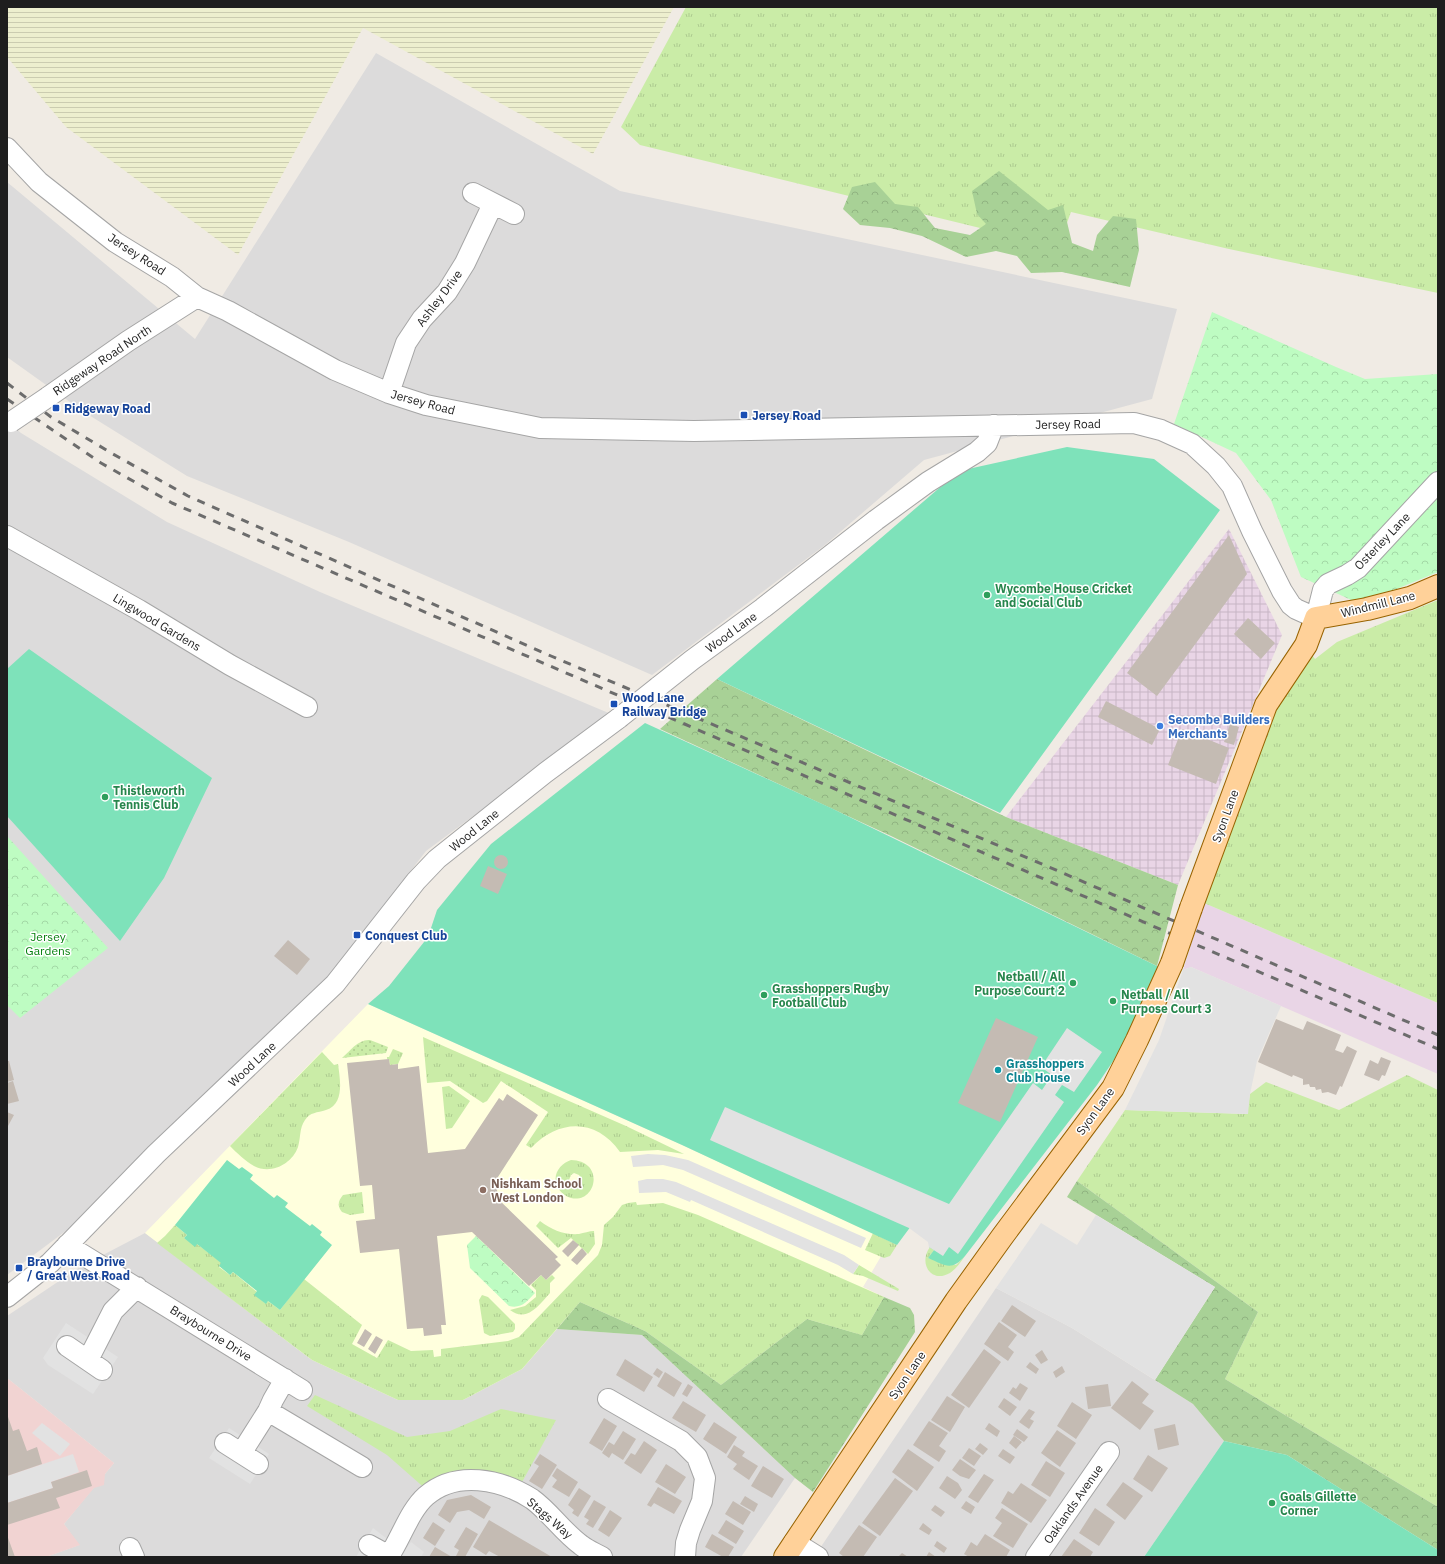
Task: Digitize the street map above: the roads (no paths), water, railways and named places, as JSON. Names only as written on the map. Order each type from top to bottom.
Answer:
[{"type":"main road","name":"Windmill Lane","points":[[1316,618],[1367,609],[1410,598],[1438,586]]},
{"type":"main road","name":"Syon Lane","points":[[789,1550],[956,1301],[1002,1236],[1113,1088],[1137,1040],[1172,963],[1266,705],[1306,645],[1316,618]]},
{"type":"street","name":"Jersey Road","points":[[7,148],[39,182],[115,242],[172,277],[197,297],[228,310],[335,370],[389,393],[426,405],[540,428],[694,431],[1134,423],[1161,430],[1192,444],[1216,466],[1232,486],[1259,544],[1291,605],[1296,610],[1316,618]]},
{"type":"street","points":[[473,193],[514,214]]},
{"type":"street","name":"Ashley Drive","points":[[389,393],[406,343],[422,319],[447,292],[465,263],[493,204]]},
{"type":"street","name":"Ridgeway Road North","points":[[9,423],[128,341],[197,297]]},
{"type":"street","name":"Wood Lane","points":[[7,1297],[50,1263],[161,1149],[336,984],[416,881],[437,859],[545,773],[889,511],[928,482],[977,452],[988,443],[994,425]]},
{"type":"street","name":"Osterley Lane","points":[[1316,618],[1324,590],[1328,584],[1358,568],[1438,482]]},
{"type":"street","name":"Lingwood Gardens","points":[[7,536],[138,610],[230,665],[308,707]]},
{"type":"street","name":"Braybourne Drive","points":[[67,1245],[302,1390]]},
{"type":"street","points":[[67,1346],[95,1365],[113,1310],[137,1287]]},
{"type":"street","points":[[258,1464],[233,1448],[268,1411],[272,1400],[285,1379]]},
{"type":"street","points":[[608,1399],[651,1414],[697,1457],[705,1478],[702,1501],[686,1543],[685,1557]]},
{"type":"street","points":[[268,1411],[362,1467]]},
{"type":"street","name":"Oaklands Avenue","points":[[1036,1557],[1109,1452]]},
{"type":"street","name":"Stags Way","points":[[370,1545],[390,1556],[415,1511],[426,1497],[440,1487],[457,1480],[478,1480],[497,1483],[532,1500],[582,1546],[602,1557]]},
{"type":"street","points":[[789,1550],[818,1557]]},
{"type":"railway","points":[[7,383],[51,417],[188,496],[551,656],[1049,867],[1438,1035]]},
{"type":"railway","points":[[7,399],[101,463],[172,503],[1438,1049]]},
{"type":"place","name":"Ridgeway Road","points":[[56,408]]},
{"type":"place","name":"Jersey Road","points":[[744,415]]},
{"type":"place","name":"Wycombe House Cricket and Social Club","points":[[987,595]]},
{"type":"place","name":"Wood Lane Railway Bridge","points":[[614,704]]},
{"type":"place","name":"Secombe Builders Merchants","points":[[1160,726]]},
{"type":"place","name":"Thistleworth Tennis Club","points":[[105,797]]},
{"type":"place","name":"Conquest Club","points":[[357,935]]},
{"type":"place","name":"Netball / All Purpose Court 2","points":[[1073,983]]},
{"type":"place","name":"Grasshoppers Rugby Football Club","points":[[764,995]]},
{"type":"place","name":"Netball / All Purpose Court 3","points":[[1113,1001]]},
{"type":"place","name":"Grasshoppers Club House","points":[[998,1070]]},
{"type":"place","name":"Nishkam School West London","points":[[483,1190]]},
{"type":"place","name":"Braybourne Drive / Great West Road","points":[[19,1268]]},
{"type":"place","name":"Goals Gillette Corner","points":[[1272,1503]]},
{"type":"park label","name":"Jersey Gardens","points":[[48,943]]}]
